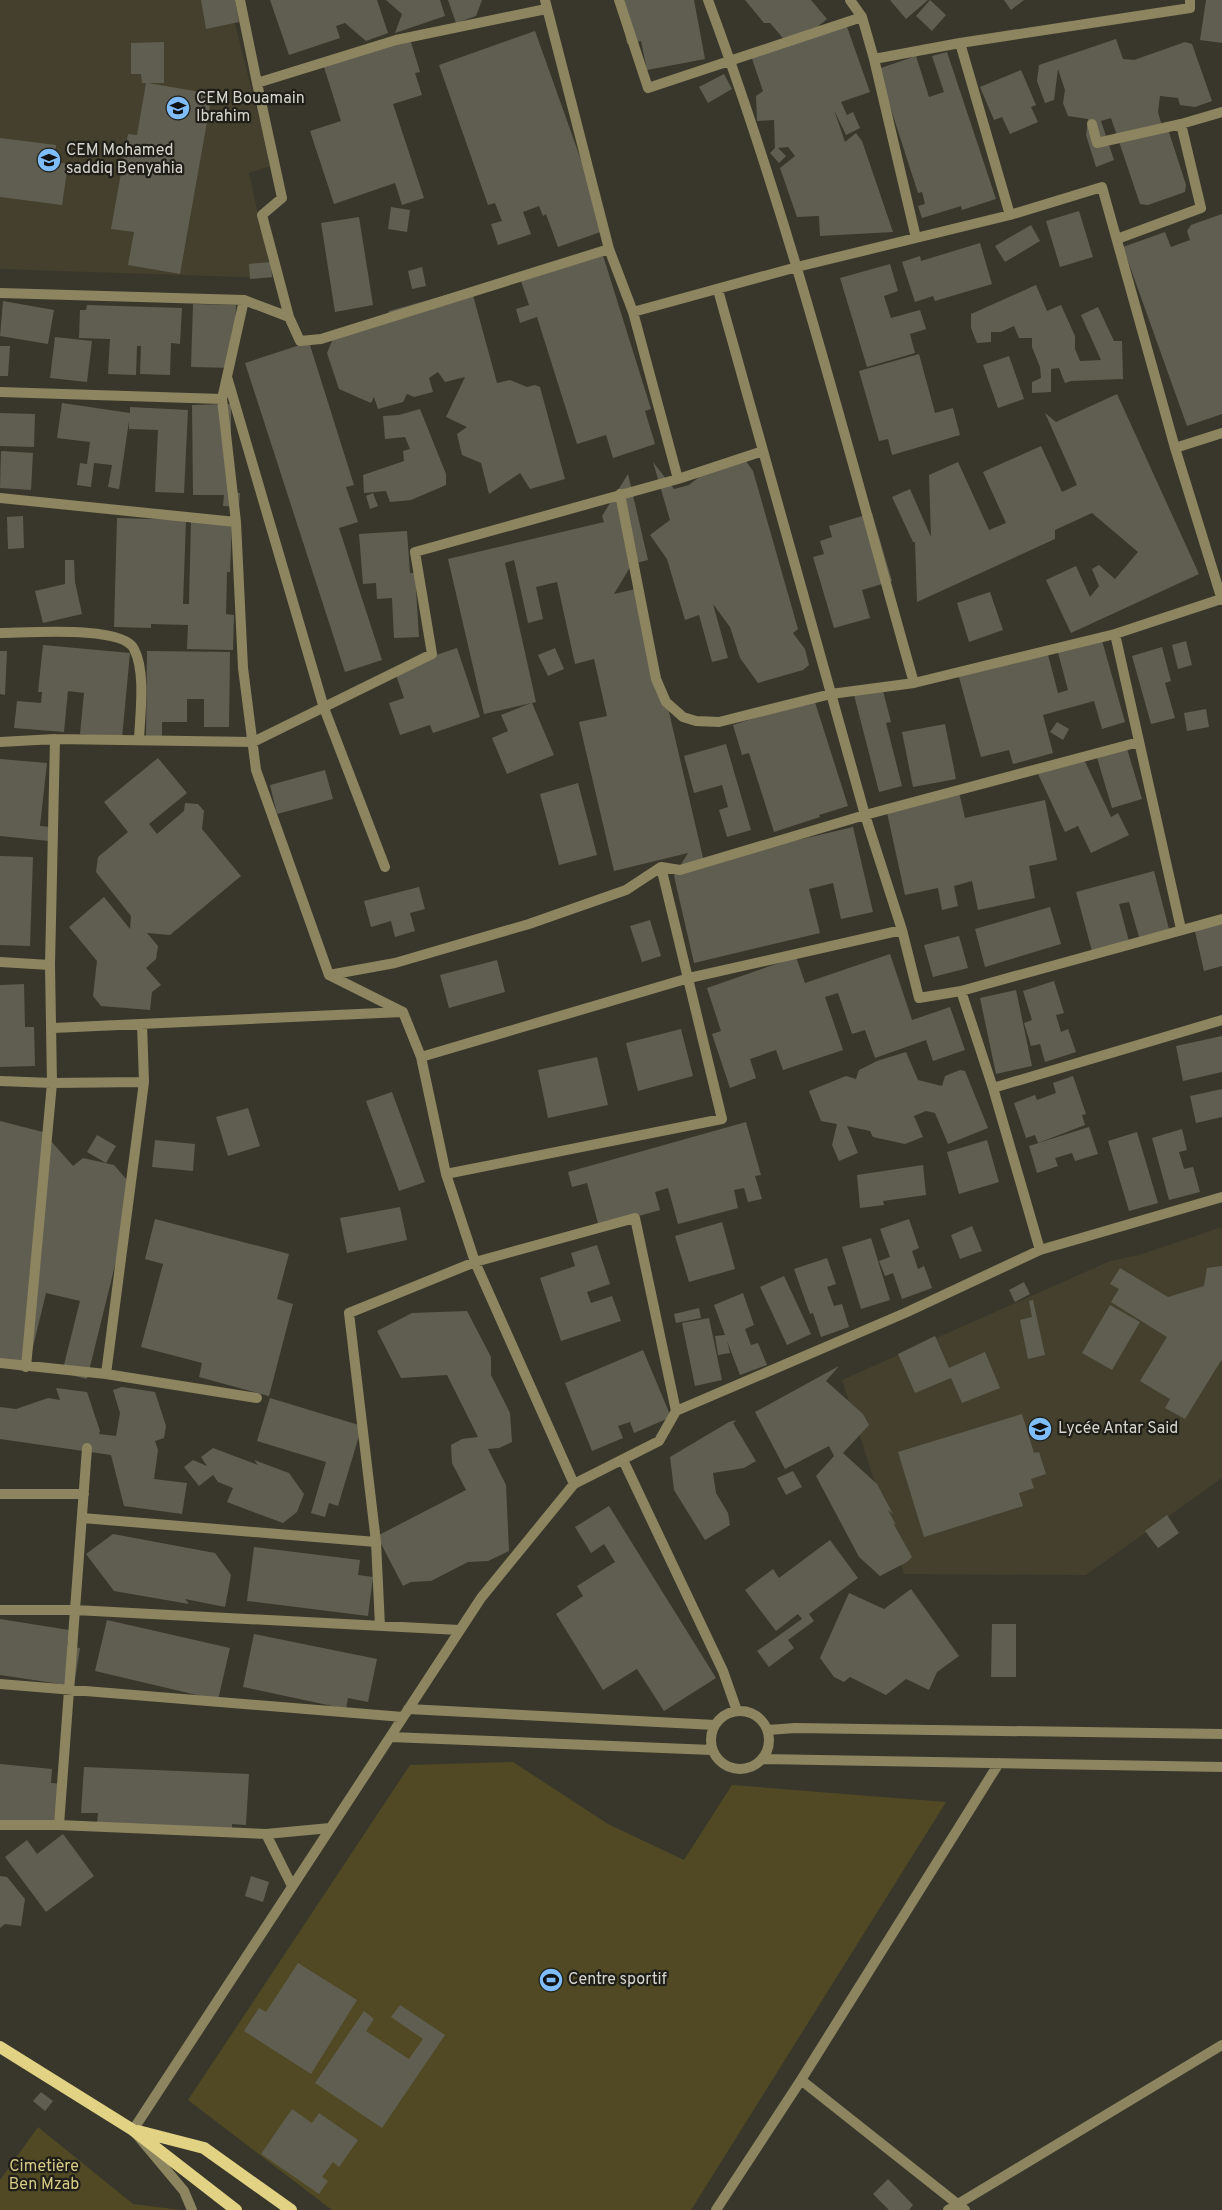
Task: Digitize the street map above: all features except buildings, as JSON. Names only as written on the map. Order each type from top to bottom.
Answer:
[{"type":"main road","points":[[0,2048],[133,2130],[236,2210]]},
{"type":"main road","points":[[133,2130],[204,2148],[291,2210]]},
{"type":"street","points":[[240,0],[282,198],[262,215],[289,317],[300,341],[321,339],[609,249]]},
{"type":"street","points":[[619,0],[648,88],[862,17]]},
{"type":"street","points":[[708,0],[731,61],[797,267],[914,683]]},
{"type":"street","points":[[850,0],[862,17],[874,59],[916,238]]},
{"type":"street","points":[[874,59],[960,42],[1190,8],[1190,0]]},
{"type":"street","points":[[257,83],[396,40],[546,5],[609,249],[633,312],[678,479]]},
{"type":"street","points":[[960,42],[1010,215]]},
{"type":"street","points":[[1092,124],[1097,143],[1181,124],[1222,112]]},
{"type":"street","points":[[1117,239],[1201,208],[1181,124]]},
{"type":"street","points":[[620,494],[656,679],[666,702],[683,717],[696,722],[719,722],[831,694],[914,683],[1115,634],[1221,599],[1174,448],[1102,187],[1010,215],[797,267],[633,312]]},
{"type":"street","points":[[718,290],[831,694],[902,930],[919,998],[961,991],[1222,919]]},
{"type":"street","points":[[0,293],[244,300],[289,317]]},
{"type":"street","points":[[244,300],[222,399],[236,522],[244,668],[256,770],[329,975],[403,1012],[421,1057],[446,1174],[475,1262],[574,1484]]},
{"type":"street","points":[[227,376],[324,708],[385,867]]},
{"type":"street","points":[[0,392],[222,399]]},
{"type":"street","points":[[1174,448],[1222,433]]},
{"type":"street","points":[[0,742],[55,739],[254,742],[432,654],[416,552],[678,479],[763,451]]},
{"type":"street","points":[[0,498],[236,522]]},
{"type":"street","points":[[0,633],[102,633],[122,638],[134,647],[140,668],[139,740]]},
{"type":"street","points":[[1115,634],[1181,930]]},
{"type":"street","points":[[26,1367],[52,1083],[53,1028],[50,964],[55,739]]},
{"type":"street","points":[[329,975],[395,963],[529,924],[626,890],[661,868],[680,870],[866,815],[1139,742]]},
{"type":"street","points":[[446,1174],[722,1118],[661,868]]},
{"type":"street","points":[[421,1057],[689,978],[902,930]]},
{"type":"street","points":[[0,962],[50,964]]},
{"type":"street","points":[[961,991],[993,1088],[1040,1250]]},
{"type":"street","points":[[53,1028],[403,1012]]},
{"type":"street","points":[[993,1088],[1222,1020]]},
{"type":"street","points":[[106,1374],[144,1082],[142,1024]]},
{"type":"street","points":[[0,1081],[52,1083],[144,1082]]},
{"type":"street","points":[[192,2210],[184,2191],[133,2130],[459,1630],[481,1598],[574,1484],[659,1440],[676,1411],[905,1313],[1040,1250],[1222,1197]]},
{"type":"street","points":[[380,1626],[376,1542],[349,1313],[475,1262],[636,1218],[676,1411]]},
{"type":"street","points":[[0,1364],[106,1374],[257,1398]]},
{"type":"street","points":[[59,1825],[87,1448]]},
{"type":"street","points":[[623,1460],[722,1671],[737,1711]]},
{"type":"street","points":[[0,1494],[84,1494]]},
{"type":"street","points":[[82,1518],[376,1542]]},
{"type":"street","points":[[0,1610],[75,1610],[459,1630]]},
{"type":"street","points":[[0,1684],[405,1713],[714,1725]]},
{"type":"street","points":[[737,1711],[750,1712],[761,1719],[768,1730],[769,1745],[763,1759],[750,1768],[735,1770],[721,1763],[712,1750],[710,1737],[714,1725],[724,1715],[737,1711]]},
{"type":"street","points":[[768,1730],[795,1728],[1222,1734]]},
{"type":"street","points":[[390,1737],[712,1750]]},
{"type":"street","points":[[763,1759],[1222,1767]]},
{"type":"street","points":[[716,2210],[801,2080],[999,1763]]},
{"type":"street","points":[[0,1826],[59,1825],[266,1834],[330,1828]]},
{"type":"street","points":[[266,1834],[292,1886]]},
{"type":"street","points":[[948,2210],[962,2207],[1222,2046]]},
{"type":"street","points":[[801,2080],[962,2207]]},
{"type":"shaded area","name":"CEM Bouamain Ibrahim","points":[[0,0],[229,0],[271,166],[249,173],[272,278],[0,269]]},
{"type":"shaded area","name":"Lycée Antar Said","points":[[1222,1227],[1222,1478],[1086,1575],[904,1574],[842,1380],[1110,1261],[1139,1255]]},
{"type":"green space","name":"Centre sportif","points":[[513,1762],[608,1824],[684,1860],[732,1785],[946,1802],[691,2210],[332,2210],[188,2100],[410,1765]]},
{"type":"green space","name":"Cimetière Ben Mzab","points":[[38,2127],[133,2204],[181,2210],[0,2210],[0,2180]]},
{"type":"place","name":"CEM Bouamain Ibrahim","points":[[178,108]]},
{"type":"place","name":"CEM Mohamed saddiq Benyahia","points":[[49,160]]},
{"type":"place","name":"Lycée Antar Said","points":[[1040,1429]]},
{"type":"place","name":"Centre sportif","points":[[551,1980]]}]
